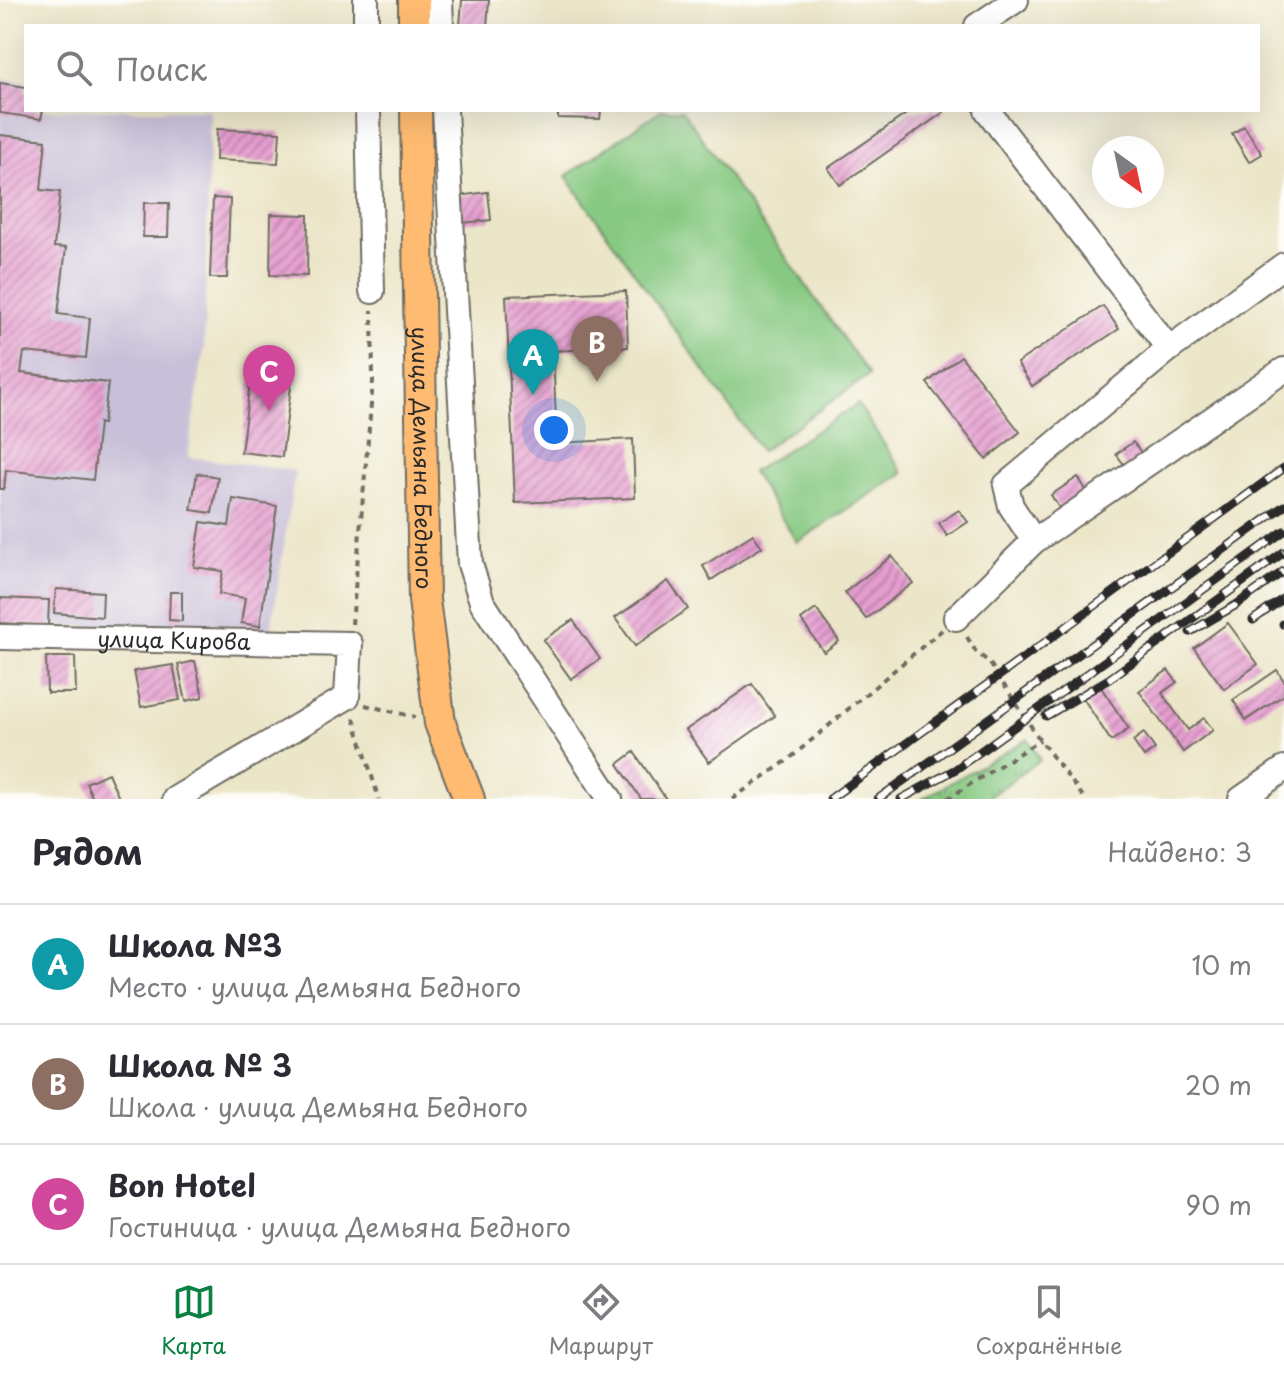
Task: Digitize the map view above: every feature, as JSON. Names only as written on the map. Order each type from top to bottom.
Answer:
[{"type":"main road","points":[[414,0],[414,24]]},
{"type":"main road","name":"улица Демьяна Бедного","points":[[416,112],[424,600],[440,723],[469,799]]},
{"type":"street","points":[[366,0],[366,24]]},
{"type":"street","points":[[440,0],[441,24]]},
{"type":"street","points":[[980,24],[1016,0]]},
{"type":"street","points":[[368,112],[372,291]]},
{"type":"street","points":[[445,112],[470,564],[482,602],[610,799]]},
{"type":"street","points":[[989,112],[1169,349]]},
{"type":"street","points":[[1034,541],[1011,506],[1006,485],[1169,349],[1284,265]]},
{"type":"street","points":[[956,618],[1034,541],[1284,370]]},
{"type":"street","name":"улица Кирова","points":[[0,637],[350,644]]},
{"type":"street","points":[[175,799],[354,700],[350,644]]},
{"type":"street","points":[[1241,799],[1284,769]]},
{"type":"path","points":[[350,644],[373,381],[372,291]]},
{"type":"path","points":[[732,799],[788,760],[956,618],[976,652],[989,662],[1040,740],[1085,799]]},
{"type":"path","points":[[379,799],[354,700],[440,723]]},
{"type":"path","points":[[947,799],[1040,740]]},
{"type":"shaded area","points":[[0,78],[24,82],[24,112],[210,112],[204,348],[188,457],[295,471],[271,631],[0,624]]},
{"type":"green space","points":[[658,112],[683,112],[869,375],[761,451],[566,176]]},
{"type":"green space","points":[[858,404],[903,473],[797,542],[752,472]]},
{"type":"green space","points":[[1028,739],[1040,760],[986,799],[922,799]]},
{"type":"building","points":[[462,0],[489,0],[487,24],[460,24]]},
{"type":"building","points":[[0,83],[24,87],[24,112],[43,112],[41,119],[0,113]]},
{"type":"building","points":[[558,112],[601,112],[600,119],[558,118]]},
{"type":"building","points":[[909,112],[944,112],[840,185],[828,168]]},
{"type":"building","points":[[1244,126],[1262,154],[1249,162],[1232,134]]},
{"type":"building","points":[[217,129],[280,132],[278,163],[216,160]]},
{"type":"building","points":[[0,135],[46,140],[41,190],[60,192],[54,247],[66,248],[58,314],[90,318],[86,358],[24,352],[21,373],[108,383],[103,424],[99,423],[93,480],[6,470],[4,489],[0,489]]},
{"type":"building","points":[[488,192],[491,220],[462,223],[458,196]]},
{"type":"building","points":[[213,198],[230,199],[227,278],[210,278]]},
{"type":"building","points":[[144,203],[169,203],[168,237],[143,237]]},
{"type":"building","points":[[271,214],[308,215],[307,276],[270,275]]},
{"type":"building","points":[[626,291],[628,347],[553,351],[557,443],[633,439],[635,498],[515,503],[506,296]]},
{"type":"building","points":[[1103,306],[1119,329],[1032,386],[1017,363]]},
{"type":"building","points":[[961,356],[1020,432],[986,459],[927,383]]},
{"type":"building","points":[[253,358],[294,363],[282,457],[241,452]]},
{"type":"building","points":[[1133,442],[1143,455],[1126,467],[1116,454]]},
{"type":"building","points":[[197,473],[218,477],[212,513],[191,510]]},
{"type":"building","points":[[1078,477],[1088,493],[1061,511],[1051,495]]},
{"type":"building","points":[[233,499],[277,506],[260,626],[241,623],[245,598],[219,594],[223,571],[194,567],[201,522],[229,526]]},
{"type":"building","points":[[959,510],[968,522],[947,536],[939,523]]},
{"type":"building","points":[[753,534],[762,547],[711,580],[703,566]]},
{"type":"building","points":[[892,556],[913,583],[866,619],[845,592]]},
{"type":"building","points":[[668,581],[688,609],[635,646],[615,618]]},
{"type":"building","points":[[56,589],[103,592],[102,617],[54,613]]},
{"type":"building","points":[[170,592],[182,592],[182,621],[169,620]]},
{"type":"building","points":[[0,598],[49,600],[48,626],[0,623]]},
{"type":"building","points":[[816,609],[839,641],[824,652],[801,620]]},
{"type":"building","points":[[573,620],[600,659],[571,679],[543,640]]},
{"type":"building","points":[[1228,623],[1258,664],[1224,689],[1194,648]]},
{"type":"building","points":[[46,657],[75,657],[76,693],[47,693]]},
{"type":"building","points":[[195,661],[203,697],[186,701],[178,665]]},
{"type":"building","points":[[173,665],[180,700],[141,707],[134,671]]},
{"type":"building","points":[[1168,670],[1177,682],[1162,693],[1188,730],[1204,718],[1213,730],[1183,752],[1139,691]]},
{"type":"building","points":[[1277,670],[1284,681],[1284,695],[1246,720],[1233,700]]},
{"type":"building","points":[[752,684],[775,716],[709,762],[686,730]]},
{"type":"building","points":[[1100,686],[1129,729],[1111,741],[1083,698]]},
{"type":"building","points":[[1144,733],[1155,749],[1144,757],[1133,741]]},
{"type":"building","points":[[634,752],[666,799],[641,799],[618,764]]},
{"type":"building","points":[[108,773],[119,798],[93,799],[86,783]]},
{"type":"railway","points":[[830,799],[1284,468]]},
{"type":"railway","points":[[878,799],[1284,506]]},
{"type":"railway","points":[[901,799],[956,769],[1284,531]]},
{"type":"railway","points":[[1046,716],[1109,679],[1284,552]]},
{"type":"railway","points":[[1190,632],[1284,571]]},
{"type":"railway","points":[[1253,620],[1284,598]]},
{"type":"place","name":"Школа № 3","points":[[597,382]]},
{"type":"place","name":"Школа №3","points":[[533,395]]},
{"type":"place","name":"Bon Hotel","points":[[269,411]]}]
